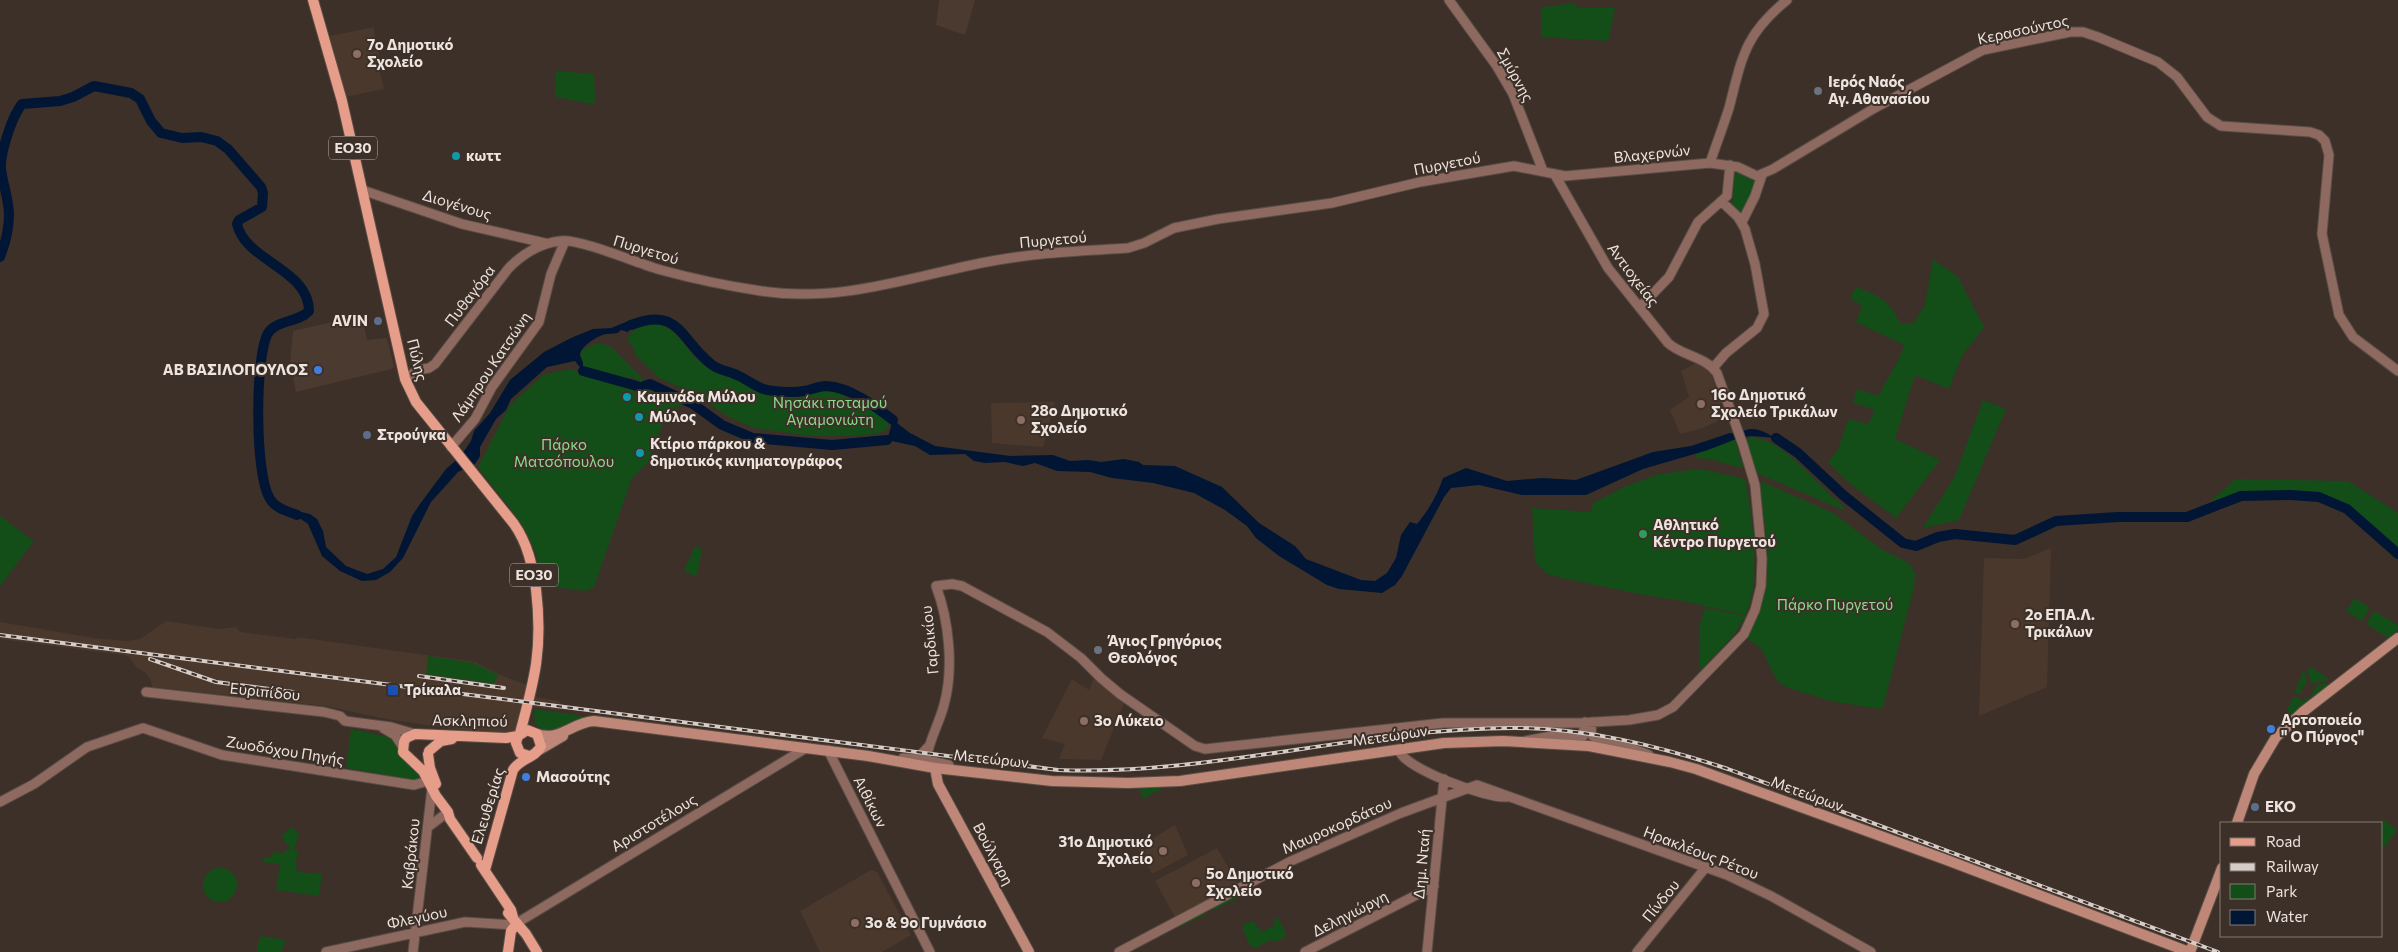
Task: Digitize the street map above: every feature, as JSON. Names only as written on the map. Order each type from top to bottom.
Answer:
[{"type":"main road","name":"Πύλης","points":[[313,0],[342,101],[405,379],[414,399],[451,448],[517,528],[527,547],[532,565],[540,631],[538,665],[528,707]]},
{"type":"main road","points":[[2237,822],[2254,774],[2272,741],[2290,723],[2398,638]]},
{"type":"main road","name":"ΕΟ30","points":[[528,707],[541,741],[539,750]]},
{"type":"main road","name":"ΕΟ30","points":[[518,750],[516,743],[528,707]]},
{"type":"main road","name":"Μετεώρων","points":[[536,732],[548,736],[567,731],[580,724],[594,722],[828,750],[935,768],[1052,781],[1180,781],[1444,743],[1523,741],[1589,746],[1665,761],[1711,774],[2190,952]]},
{"type":"main road","points":[[519,735],[526,730],[536,732]]},
{"type":"main road","name":"Μετεώρων","points":[[539,750],[556,741],[567,731]]},
{"type":"main road","name":"Ασκληπιού","points":[[519,735],[506,738],[455,734],[418,734],[406,738],[403,747],[406,756],[413,760],[474,849],[477,858],[485,870],[488,882],[532,952]]},
{"type":"main road","name":"Ασκληπιού","points":[[418,734],[429,743],[430,768],[446,808]]},
{"type":"main road","name":"Ασκληπιού","points":[[413,760],[422,760],[441,741],[449,739],[506,744],[518,750]]},
{"type":"main road","name":"Ελευθερίας","points":[[518,750],[529,756]]},
{"type":"main road","name":"Ελευθερίας","points":[[485,870],[513,770],[519,762],[539,750]]},
{"type":"main road","name":"Βούλγαρη","points":[[935,768],[938,784],[1029,952]]},
{"type":"main road","points":[[2190,952],[2220,873]]},
{"type":"main road","points":[[508,952],[511,931],[516,924]]},
{"type":"main road","name":"Ασκληπιού","points":[[516,924],[526,934],[537,952]]},
{"type":"street","name":"Σμύρνης","points":[[1449,0],[1496,65],[1513,94],[1543,171]]},
{"type":"street","points":[[1710,163],[1724,123],[1742,57],[1764,21],[1787,0]]},
{"type":"street","name":"Κερασούντος","points":[[1762,175],[1895,97],[1983,50],[2070,32],[2093,35],[2142,54],[2165,66],[2177,77],[2207,117],[2221,126],[2306,131],[2322,137],[2329,151],[2322,234],[2339,315],[2344,326],[2353,337],[2398,371]]},
{"type":"street","name":"Βλαχερνών","points":[[1543,171],[1555,175],[1580,175],[1710,163],[1730,165],[1751,174],[1762,175]]},
{"type":"street","points":[[1640,307],[1669,277],[1698,222],[1722,202],[1729,189],[1730,165]]},
{"type":"street","name":"Πυργετού","points":[[565,241],[666,271],[760,291],[803,295],[825,294],[896,283],[980,263],[1023,256],[1128,248],[1144,243],[1174,228],[1218,219],[1332,203],[1420,182],[1489,169],[1514,166],[1543,171]]},
{"type":"street","name":"Αντιοχείας","points":[[1555,175],[1600,256],[1614,277],[1671,346],[1713,368]]},
{"type":"street","points":[[1742,222],[1756,196],[1762,175]]},
{"type":"street","name":"Διογένους","points":[[362,190],[462,224],[546,243]]},
{"type":"street","points":[[1589,722],[1658,715],[1673,708],[1736,643],[1750,624],[1760,596],[1762,559],[1756,492],[1736,424],[1713,368],[1726,353],[1756,328],[1764,314],[1752,249],[1742,222],[1722,202]]},
{"type":"street","name":"Πυθαγόρα","points":[[405,379],[418,370],[429,368],[435,364],[508,269],[522,257],[546,243],[565,241]]},
{"type":"street","name":"Λάμπρου Κατσώνη","points":[[451,448],[476,420],[488,393],[539,322],[551,274],[565,241]]},
{"type":"street","name":"Γαρδικίου","points":[[928,747],[943,708],[949,679],[946,633],[936,586],[952,584],[962,586],[1047,632],[1076,654],[1105,682],[1180,736],[1195,746],[1205,749],[1442,722],[1589,722]]},
{"type":"street","name":"Ευριπίδου","points":[[146,692],[337,714],[344,721],[391,727],[418,734]]},
{"type":"street","points":[[1523,741],[1557,735],[1583,736],[1589,722]]},
{"type":"street","points":[[1589,722],[1591,734],[1596,740],[1623,745],[1665,761]]},
{"type":"street","name":"Ευριπίδου","points":[[378,726],[394,735],[403,747]]},
{"type":"street","name":"Ζωοδόχου Πηγής","points":[[0,802],[34,784],[87,747],[141,728],[150,729],[222,756],[414,785],[430,785]]},
{"type":"street","points":[[868,756],[879,755],[917,759],[928,747]]},
{"type":"street","points":[[928,747],[926,760],[966,768],[978,773]]},
{"type":"street","name":"Αριστοτέλους","points":[[516,924],[806,748]]},
{"type":"street","name":"Αιθίκων","points":[[828,750],[930,952]]},
{"type":"street","points":[[1399,750],[1406,760],[1463,788]]},
{"type":"street","name":"Δημ. Νταή","points":[[1427,952],[1444,779]]},
{"type":"street","name":"Καβράκου","points":[[413,952],[428,827],[430,785]]},
{"type":"street","name":"Μαυροκορδάτου","points":[[1119,952],[1279,867],[1463,788]]},
{"type":"street","name":"Ηρακλέους Ρέτου","points":[[1463,788],[1494,797],[1512,797],[1706,867],[1771,896],[1871,952]]},
{"type":"street","points":[[428,827],[446,808]]},
{"type":"street","name":"Πίνδου","points":[[1637,952],[1706,867]]},
{"type":"street","name":"Δεληγιώργη","points":[[1305,952],[1434,886]]},
{"type":"street","name":"Φλεγύου","points":[[326,952],[416,931],[470,922],[516,924]]},
{"type":"shaded area","points":[[939,0],[975,0],[965,35],[936,25]]},
{"type":"shaded area","name":"7ο Δημοτικό Σχολείο","points":[[374,27],[375,41],[379,41],[379,68],[384,89],[345,97],[330,36]]},
{"type":"shaded area","points":[[362,315],[367,340],[387,338],[394,367],[296,392],[290,364],[293,331]]},
{"type":"shaded area","name":"16ο Δημοτικό Σχολείο Τρικάλων","points":[[1696,363],[1711,375],[1727,417],[1703,428],[1680,434],[1670,410],[1689,397],[1681,371]]},
{"type":"shaded area","name":"28ο Δημοτικό Σχολείο","points":[[1055,402],[1043,447],[992,443],[991,403]]},
{"type":"shaded area","name":"2ο ΕΠΑ.Λ. Τρικάλων","points":[[2051,548],[2047,687],[1979,716],[1984,558],[2024,559]]},
{"type":"shaded area","points":[[166,621],[219,629],[236,627],[240,632],[296,639],[297,637],[475,662],[500,675],[525,684],[528,688],[527,696],[560,701],[559,710],[525,706],[518,731],[514,733],[480,733],[380,718],[326,706],[152,687],[151,680],[146,673],[136,667],[129,657],[124,655],[0,639],[0,622],[94,638],[127,641],[140,639]]},
{"type":"shaded area","name":"3ο Λύκειο","points":[[1094,678],[1124,703],[1101,760],[1059,759],[1065,744],[1042,738],[1072,679],[1089,690]]},
{"type":"shaded area","name":"31ο Δημοτικό Σχολείο","points":[[1175,825],[1188,855],[1152,874],[1138,847]]},
{"type":"shaded area","name":"5ο Δημοτικό Σχολείο","points":[[1217,848],[1238,884],[1175,917],[1155,881]]},
{"type":"shaded area","name":"3ο & 9ο Γυμνάσιο","points":[[871,870],[877,872],[911,935],[882,952],[820,952],[800,911]]},
{"type":"green space","points":[[1575,3],[1577,8],[1615,8],[1608,41],[1542,37],[1542,7]]},
{"type":"green space","points":[[556,71],[594,74],[595,101],[593,104],[555,97]]},
{"type":"green space","points":[[1738,172],[1755,180],[1756,183],[1745,214],[1735,210],[1732,205],[1734,176]]},
{"type":"green space","points":[[1933,259],[1958,277],[1984,327],[1962,356],[1949,389],[1915,375],[1895,439],[1940,460],[1896,518],[1849,483],[1828,462],[1838,450],[1848,419],[1868,424],[1875,410],[1853,403],[1857,389],[1878,396],[1899,359],[1904,345],[1856,322],[1862,306],[1850,298],[1856,287],[1864,290],[1887,303],[1900,323],[1913,323],[1925,305]]},
{"type":"green space","name":"Νησάκι ποταμού Αγιαμονιώτη","points":[[653,322],[664,326],[678,336],[693,355],[707,367],[736,377],[749,387],[762,392],[782,394],[826,389],[841,391],[861,400],[889,419],[888,428],[878,434],[811,436],[754,428],[727,416],[693,393],[659,378],[635,355],[634,348],[627,339],[638,328]]},
{"type":"green space","points":[[597,343],[610,346],[644,380],[641,382],[632,377],[617,381],[600,372],[583,370],[580,351]]},
{"type":"green space","name":"Πάρκο Ματσόπουλου","points":[[570,369],[635,391],[638,383],[688,403],[668,410],[647,464],[632,478],[594,587],[587,591],[544,586],[534,548],[520,521],[478,467],[510,405],[543,375]]},
{"type":"green space","points":[[1983,400],[2006,409],[1959,520],[1923,528],[1955,476]]},
{"type":"green space","points":[[1748,437],[1762,439],[1788,454],[1845,507],[1843,510],[1757,473],[1746,440]]},
{"type":"green space","points":[[1735,439],[1743,468],[1709,459],[1696,458],[1696,454]]},
{"type":"green space","name":"Αθλητικό Κέντρο Πυργετού","points":[[1700,469],[1745,479],[1753,529],[1754,568],[1750,602],[1745,615],[1562,578],[1547,574],[1535,562],[1532,508],[1591,512],[1593,503],[1626,486],[1659,474]]},
{"type":"green space","points":[[2235,479],[2348,481],[2398,513],[2398,549],[2354,510],[2340,501],[2319,493],[2244,491],[2210,502]]},
{"type":"green space","name":"Πάρκο Πυργετού","points":[[1763,482],[1833,513],[1881,549],[1909,563],[1915,573],[1914,587],[1883,707],[1879,709],[1830,701],[1786,687],[1777,681],[1762,650],[1747,638],[1757,619],[1766,582],[1767,544],[1760,485]]},
{"type":"green space","points":[[0,516],[34,541],[0,586]]},
{"type":"green space","points":[[695,546],[702,549],[697,576],[684,571]]},
{"type":"green space","points":[[2355,598],[2370,608],[2362,621],[2346,611]]},
{"type":"green space","points":[[1705,608],[1746,616],[1733,636],[1699,672],[1700,624]]},
{"type":"green space","points":[[2374,611],[2398,625],[2398,630],[2388,638],[2366,624]]},
{"type":"green space","points":[[428,656],[474,663],[498,675],[494,684],[426,674]]},
{"type":"green space","points":[[2309,666],[2328,678],[2326,681],[2312,683],[2309,680],[2311,676],[2308,675]]},
{"type":"green space","points":[[2304,669],[2307,682],[2301,690],[2303,694],[2294,694]]},
{"type":"green space","points":[[2332,684],[2312,699],[2312,694],[2317,685]]},
{"type":"green space","points":[[2293,697],[2299,697],[2303,702],[2306,698],[2310,701],[2287,717],[2285,715]]},
{"type":"green space","points":[[534,709],[584,716],[558,729],[545,731],[535,724]]},
{"type":"green space","points":[[351,729],[388,737],[394,743],[402,758],[420,775],[419,779],[346,768]]},
{"type":"green space","points":[[1139,786],[1166,786],[1143,799]]},
{"type":"green space","points":[[2384,820],[2397,830],[2383,849],[2383,822],[2380,822]]},
{"type":"green space","points":[[292,827],[299,833],[294,849],[298,850],[297,872],[322,874],[319,896],[276,890],[280,864],[262,862],[264,858],[270,858],[274,852],[283,853],[290,848],[281,836]]},
{"type":"green space","points":[[220,868],[232,873],[237,885],[232,897],[220,902],[208,897],[203,885],[208,873]]},
{"type":"green space","points":[[1244,890],[1245,894],[1215,910],[1212,909],[1213,906]]},
{"type":"green space","points":[[1204,912],[1205,915],[1177,928],[1177,926]]},
{"type":"green space","points":[[1278,917],[1286,934],[1285,937],[1275,942],[1271,940],[1255,948],[1250,946],[1243,930],[1244,924],[1253,921],[1262,932],[1275,925],[1274,920]]},
{"type":"green space","points":[[260,936],[286,940],[281,952],[257,952]]},
{"type":"water","points":[[631,320],[631,328],[628,332],[621,330],[617,333],[603,335],[583,348],[580,355],[583,371],[575,361],[547,367],[511,399],[506,410],[496,419],[480,447],[480,456],[475,464],[458,472],[431,502],[403,558],[390,572],[376,580],[362,581],[340,571],[322,556],[308,524],[298,517],[297,511],[310,514],[317,519],[323,531],[326,547],[346,566],[367,574],[383,569],[396,557],[412,516],[420,504],[446,469],[460,457],[471,441],[474,431],[490,413],[510,380],[544,352],[571,338],[593,329],[611,328]]},
{"type":"water","points":[[893,420],[910,433],[935,446],[1010,456],[1053,455],[1070,461],[1088,460],[1101,462],[1124,459],[1139,462],[1143,465],[1175,466],[1222,487],[1259,523],[1295,546],[1306,559],[1361,580],[1375,581],[1387,573],[1396,558],[1401,535],[1410,522],[1417,524],[1421,519],[1429,508],[1443,478],[1466,468],[1507,481],[1542,478],[1576,480],[1653,452],[1691,446],[1730,433],[1757,429],[1776,438],[1751,436],[1736,439],[1708,450],[1643,469],[1586,495],[1522,495],[1479,485],[1451,488],[1444,497],[1402,576],[1395,585],[1382,593],[1339,589],[1327,585],[1279,556],[1256,538],[1247,526],[1225,510],[1194,493],[1153,483],[1112,478],[1090,472],[1057,471],[1035,463],[1023,466],[1005,462],[985,463],[974,461],[965,454],[930,455],[915,446],[887,440]]},
{"type":"waterway","points":[[0,257],[6,237],[9,215],[1,162],[11,126],[22,104],[60,101],[73,97],[94,86],[131,93],[140,99],[151,121],[161,133],[182,138],[201,137],[217,141],[228,149],[261,187],[263,193],[262,207],[239,220],[237,224],[242,237],[263,257],[299,285],[306,297],[309,311],[299,318],[280,324],[270,330],[263,348],[260,368],[258,416],[264,484],[274,504],[297,515]]},
{"type":"waterway","points":[[631,325],[647,320],[660,320],[670,323],[678,328],[701,355],[714,366],[736,374],[756,386],[774,391],[794,392],[823,386],[835,387],[862,398],[893,420]]},
{"type":"waterway","points":[[583,371],[637,386]]},
{"type":"waterway","points":[[644,386],[650,384],[693,404],[722,425],[753,438],[832,445],[887,440]]},
{"type":"waterway","points":[[1776,438],[1798,453],[1843,495],[1903,543],[1916,546],[1938,537],[1955,534],[2015,540],[2056,521],[2118,517],[2187,517],[2241,496],[2291,495],[2319,497],[2347,509],[2398,554]]},
{"type":"railway","points":[[0,635],[1058,770],[1116,770],[1173,766],[1400,735],[1457,730],[1514,728],[1569,731],[1649,746],[1728,769],[2218,952]]},
{"type":"railway","points":[[150,659],[216,682],[293,692]]},
{"type":"railway","points":[[419,676],[504,688]]},
{"type":"place","name":"7ο Δημοτικό Σχολείο","points":[[357,54]]},
{"type":"place","name":"Ιερός Ναός Αγ. Αθανασίου","points":[[1818,91]]},
{"type":"place","name":"κωττ","points":[[456,156]]},
{"type":"place","name":"AVIN","points":[[378,321]]},
{"type":"place","name":"ΑΒ ΒΑΣΙΛΟΠΟΥΛΟΣ","points":[[318,370]]},
{"type":"place","name":"Καμινάδα Μύλου","points":[[627,397]]},
{"type":"place","name":"16ο Δημοτικό Σχολείο Τρικάλων","points":[[1701,404]]},
{"type":"place","name":"Μύλος","points":[[639,417]]},
{"type":"place","name":"28ο Δημοτικό Σχολείο","points":[[1021,420]]},
{"type":"place","name":"Στρούγκα","points":[[367,435]]},
{"type":"place","name":"Κτίριο πάρκου & δημοτικός κινηματογράφος","points":[[640,453]]},
{"type":"place","name":"Αθλητικό Κέντρο Πυργετού","points":[[1643,534]]},
{"type":"place","name":"2ο ΕΠΑ.Λ. Τρικάλων","points":[[2015,624]]},
{"type":"place","name":"Άγιος Γρηγόριος Θεολόγος","points":[[1098,650]]},
{"type":"place","name":"Τρίκαλα","points":[[393,690]]},
{"type":"place","name":"3ο Λύκειο","points":[[1084,721]]},
{"type":"place","name":"Αρτοποιείο \" Ο Πύργος\"","points":[[2271,729]]},
{"type":"place","name":"Μασούτης","points":[[526,777]]},
{"type":"place","name":"EKO","points":[[2255,807]]},
{"type":"place","name":"31ο Δημοτικό Σχολείο","points":[[1163,851]]},
{"type":"place","name":"5ο Δημοτικό Σχολείο","points":[[1196,883]]},
{"type":"place","name":"3ο & 9ο Γυμνάσιο","points":[[855,923]]}]
